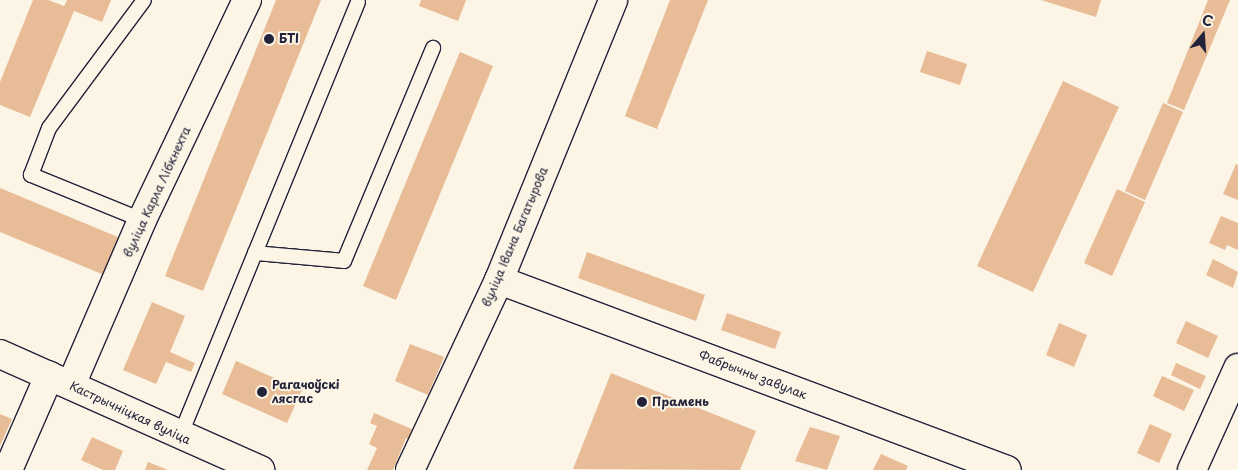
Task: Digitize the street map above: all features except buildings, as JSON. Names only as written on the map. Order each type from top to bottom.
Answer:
[{"type":"street","name":"вуліца Карла Лібкнехта","points":[[8,470],[60,381],[142,220],[247,0]]},
{"type":"street","name":"вуліца Івана Багатырова","points":[[410,470],[499,280],[613,0]]},
{"type":"street","name":"Фабрычны завулак","points":[[499,280],[1007,470]]},
{"type":"street","name":"Кастрычніцкая вуліца","points":[[0,354],[180,436],[260,470]]},
{"type":"street","points":[[1192,470],[1238,368]]},
{"type":"lane","points":[[142,220],[31,174],[49,128],[144,0]]},
{"type":"lane","points":[[180,436],[358,2]]},
{"type":"lane","points":[[255,253],[344,261],[433,48]]},
{"type":"place","name":"БТІ","points":[[269,39]]},
{"type":"place","name":"Рагачоўскі лясгас","points":[[262,392]]},
{"type":"place","name":"Прамень","points":[[642,402]]}]
